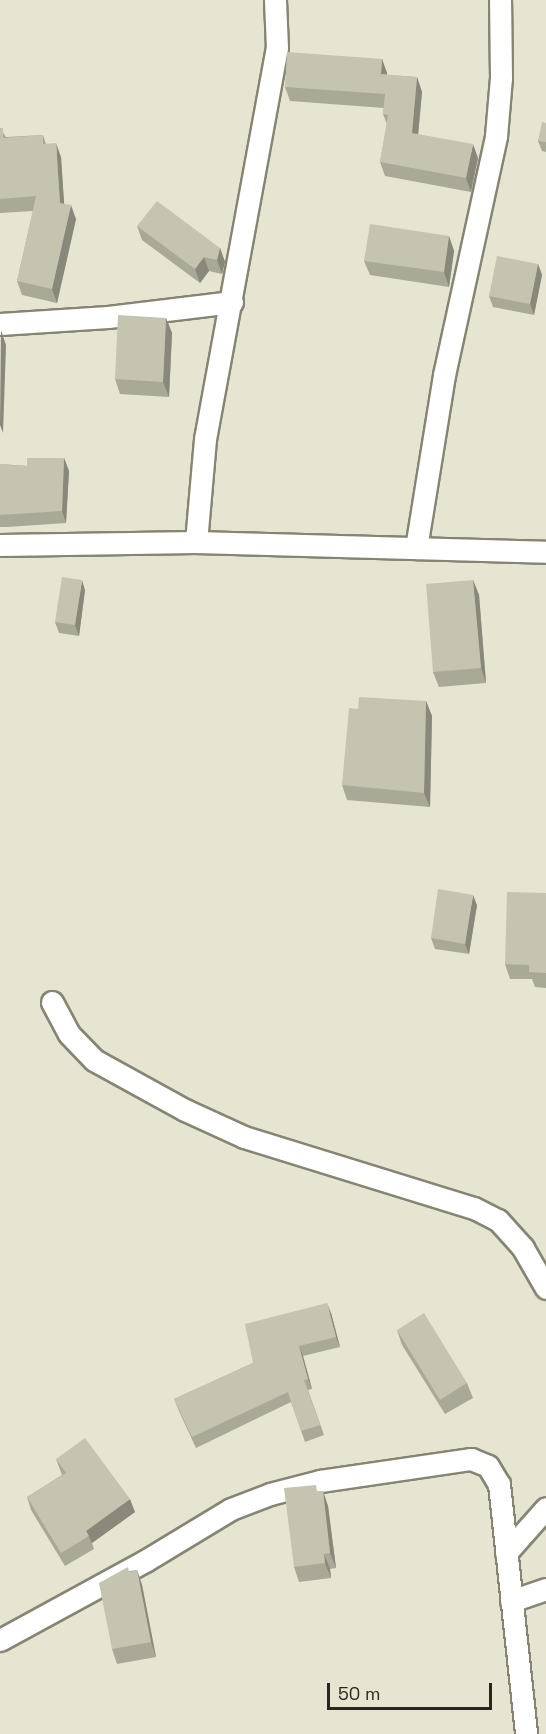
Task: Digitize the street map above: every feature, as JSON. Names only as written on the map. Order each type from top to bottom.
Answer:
[{"type":"street","points":[[196,542],[205,440],[277,48],[275,0]]},
{"type":"street","points":[[416,548],[444,375],[496,136],[501,78],[500,0]]},
{"type":"street","points":[[0,324],[108,317],[232,302]]},
{"type":"street","points":[[0,545],[196,542],[546,552]]},
{"type":"street","points":[[52,1002],[69,1034],[94,1060],[185,1110],[244,1137],[474,1208],[498,1220],[523,1248],[546,1287]]},
{"type":"street","points":[[0,1640],[145,1561],[231,1509],[320,1480],[471,1459],[488,1466],[499,1484],[526,1734]]},
{"type":"street","points":[[506,1553],[546,1508]]},
{"type":"street","points":[[511,1601],[546,1589]]},
{"type":"building","points":[[287,52],[382,59],[381,74],[417,77],[412,133],[473,144],[466,178],[380,162],[388,115],[383,114],[385,94],[285,87]]},
{"type":"building","points":[[542,122],[546,123],[546,142],[538,141]]},
{"type":"building","points":[[0,128],[3,128],[3,138],[43,135],[43,144],[56,143],[60,203],[71,205],[52,289],[17,281],[36,196],[0,199]]},
{"type":"building","points":[[157,201],[220,248],[217,260],[204,257],[195,269],[137,226]]},
{"type":"building","points":[[370,224],[449,236],[444,272],[364,261]]},
{"type":"building","points":[[497,256],[538,264],[530,304],[489,296]]},
{"type":"building","points":[[118,315],[166,318],[163,382],[115,379]]},
{"type":"building","points":[[27,458],[64,458],[62,511],[0,515],[0,464],[27,466]]},
{"type":"building","points":[[62,577],[82,580],[75,625],[55,622]]},
{"type":"building","points":[[473,580],[481,668],[433,672],[426,584]]},
{"type":"building","points":[[359,697],[426,701],[424,793],[342,785],[349,708],[358,709]]},
{"type":"building","points":[[438,889],[473,895],[465,944],[431,938]]},
{"type":"building","points":[[507,892],[546,893],[546,973],[529,972],[529,965],[505,964]]},
{"type":"building","points":[[327,1303],[336,1337],[299,1346],[308,1379],[304,1380],[320,1425],[301,1431],[288,1392],[192,1437],[174,1399],[253,1363],[245,1324]]},
{"type":"building","points":[[424,1313],[467,1383],[440,1400],[397,1330]]},
{"type":"building","points":[[85,1438],[130,1499],[86,1531],[89,1536],[61,1553],[27,1497],[66,1473],[56,1459]]},
{"type":"building","points":[[316,1485],[317,1491],[323,1491],[330,1553],[324,1554],[325,1563],[294,1567],[284,1488]]},
{"type":"building","points":[[128,1567],[129,1572],[137,1570],[151,1642],[112,1649],[99,1583]]}]
